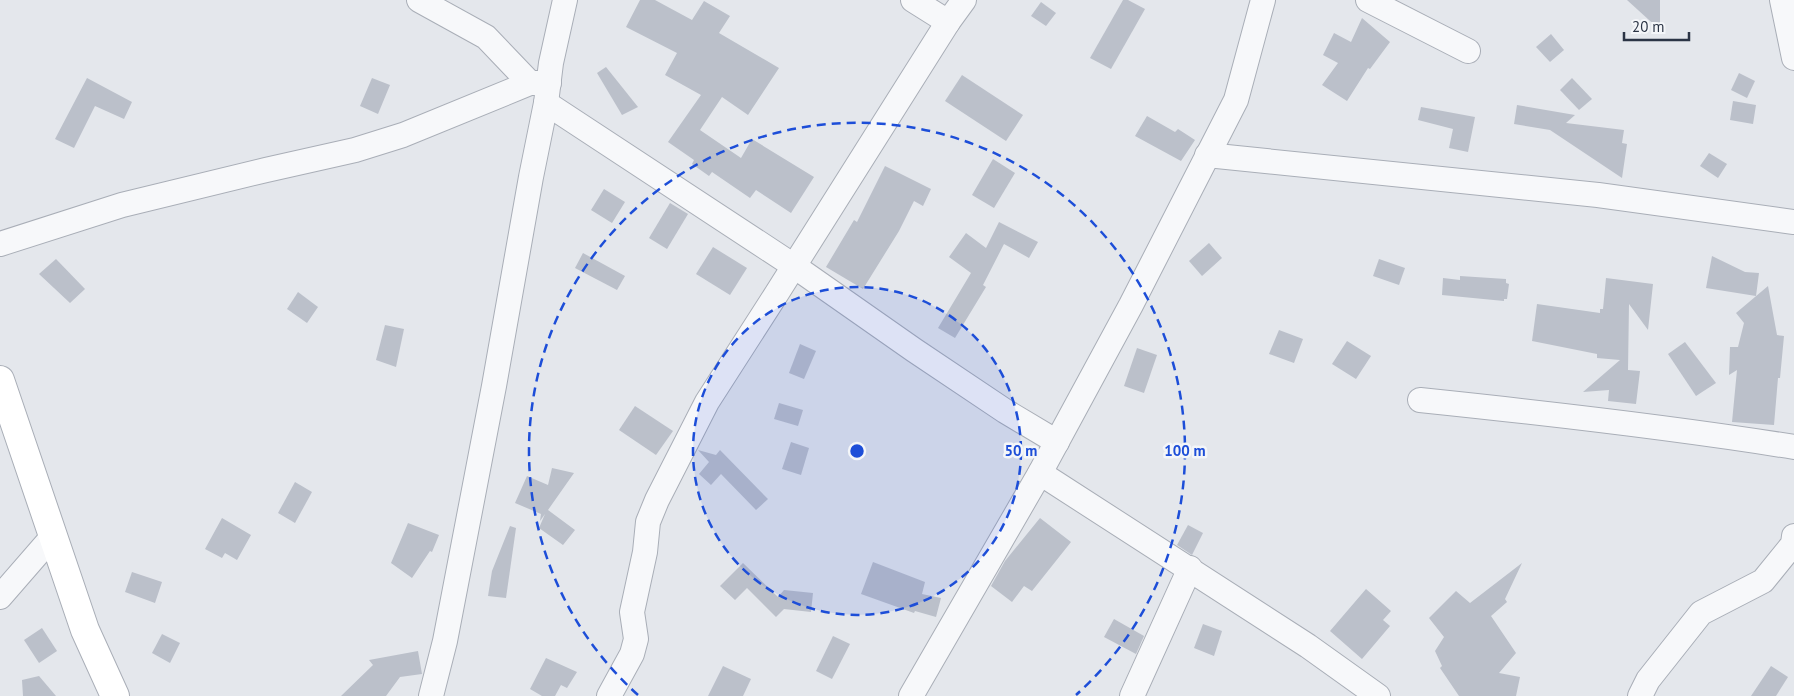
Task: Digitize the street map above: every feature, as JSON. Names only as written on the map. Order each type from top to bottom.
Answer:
[{"type":"main road","points":[[0,380],[85,630],[115,696]]},
{"type":"street","points":[[419,0],[486,37],[542,89],[914,350],[1005,411],[1057,442]]},
{"type":"street","points":[[431,696],[444,641],[491,405],[529,187],[542,89],[564,0]]},
{"type":"street","points":[[913,0],[948,22]]},
{"type":"street","points":[[609,696],[632,654],[636,639],[632,612],[648,522],[657,500],[707,402],[948,22],[964,0]]},
{"type":"street","points":[[911,696],[1057,442],[1131,305],[1236,100],[1263,0]]},
{"type":"street","points":[[1368,0],[1468,51]]},
{"type":"street","points":[[1782,0],[1794,58]]},
{"type":"street","points":[[0,244],[122,205],[355,150],[542,89]]},
{"type":"street","points":[[1207,155],[1598,195],[1794,222]]},
{"type":"street","points":[[1420,400],[1703,432],[1794,447]]},
{"type":"street","points":[[1040,473],[1190,568],[1308,646],[1378,696]]},
{"type":"street","points":[[1,595],[53,536]]},
{"type":"street","points":[[1640,696],[1648,680],[1701,613],[1763,581],[1793,544],[1794,536]]},
{"type":"street","points":[[1132,696],[1190,568]]},
{"type":"building","points":[[640,0],[655,0],[692,20],[704,1],[730,16],[719,33],[779,68],[748,115],[722,97],[700,130],[741,158],[752,139],[814,177],[791,213],[756,190],[750,198],[712,172],[709,176],[692,164],[694,160],[668,142],[701,95],[665,75],[677,53],[626,27]]},
{"type":"building","points":[[1123,0],[1128,0],[1145,9],[1111,69],[1090,58]]},
{"type":"building","points":[[1627,0],[1660,0],[1660,30]]},
{"type":"building","points":[[1041,2],[1056,13],[1046,26],[1031,16]]},
{"type":"building","points":[[1362,18],[1390,42],[1370,69],[1368,68],[1347,101],[1322,85],[1338,63],[1323,55],[1334,33],[1351,42]]},
{"type":"building","points":[[1551,34],[1564,50],[1550,62],[1536,47]]},
{"type":"building","points":[[606,67],[638,107],[622,115],[597,73]]},
{"type":"building","points":[[1739,73],[1755,81],[1747,98],[1731,90]]},
{"type":"building","points":[[962,75],[1023,115],[1006,141],[945,101]]},
{"type":"building","points":[[87,78],[132,102],[124,119],[95,106],[74,148],[55,139]]},
{"type":"building","points":[[372,78],[390,85],[378,114],[360,106]]},
{"type":"building","points":[[1572,78],[1592,99],[1579,110],[1560,90]]},
{"type":"building","points":[[1733,101],[1756,105],[1753,124],[1730,120]]},
{"type":"building","points":[[1517,105],[1575,115],[1566,123],[1624,130],[1622,143],[1627,144],[1622,178],[1550,130],[1514,124]]},
{"type":"building","points":[[1421,107],[1475,117],[1468,152],[1449,148],[1453,129],[1418,120]]},
{"type":"building","points":[[1147,116],[1175,132],[1178,129],[1195,140],[1181,161],[1135,136]]},
{"type":"building","points":[[1709,153],[1727,164],[1718,178],[1700,166]]},
{"type":"building","points":[[993,159],[1015,173],[994,208],[972,195]]},
{"type":"building","points":[[885,166],[931,189],[923,206],[914,201],[899,231],[863,289],[826,267],[854,220],[857,222]]},
{"type":"building","points":[[604,189],[625,202],[612,223],[591,210]]},
{"type":"building","points":[[670,203],[688,214],[667,249],[649,238]]},
{"type":"building","points":[[999,222],[1038,242],[1029,258],[1004,244],[983,285],[986,287],[955,338],[938,328],[971,273],[949,257],[966,233],[986,248]]},
{"type":"building","points":[[1209,243],[1222,258],[1202,276],[1189,261]]},
{"type":"building","points":[[713,247],[747,268],[730,295],[696,274]]},
{"type":"building","points":[[583,253],[625,276],[617,290],[575,268]]},
{"type":"building","points":[[1712,256],[1745,272],[1759,273],[1756,296],[1706,288]]},
{"type":"building","points":[[56,259],[85,289],[70,303],[39,274]]},
{"type":"building","points":[[1379,259],[1405,268],[1399,285],[1373,276]]},
{"type":"building","points":[[1460,276],[1506,279],[1506,283],[1509,284],[1507,299],[1504,299],[1504,301],[1442,295],[1443,278],[1460,280]]},
{"type":"building","points":[[1606,278],[1653,284],[1648,330],[1629,304],[1628,370],[1640,371],[1636,404],[1608,401],[1609,390],[1583,392],[1620,360],[1597,358],[1597,354],[1532,341],[1537,304],[1600,313],[1600,309],[1603,309]]},
{"type":"building","points":[[1768,286],[1777,335],[1784,336],[1774,425],[1732,422],[1737,370],[1729,375],[1730,347],[1738,347],[1744,323],[1736,313]]},
{"type":"building","points":[[298,292],[318,307],[307,323],[287,309]]},
{"type":"building","points":[[385,325],[404,329],[396,367],[376,360]]},
{"type":"building","points":[[1279,330],[1303,339],[1294,363],[1269,354]]},
{"type":"building","points":[[1347,341],[1371,356],[1356,379],[1332,364]]},
{"type":"building","points":[[1685,342],[1716,383],[1696,396],[1668,354]]},
{"type":"building","points":[[800,344],[816,351],[804,379],[789,373]]},
{"type":"building","points":[[1137,348],[1157,355],[1144,393],[1124,386]]},
{"type":"building","points":[[779,403],[803,410],[798,426],[774,419]]},
{"type":"building","points":[[635,406],[673,431],[656,455],[619,430]]},
{"type":"building","points":[[791,442],[809,448],[801,475],[782,469]]},
{"type":"building","points":[[698,450],[716,455],[720,450],[768,499],[756,510],[721,474],[711,485],[699,474],[709,462]]},
{"type":"building","points":[[552,468],[574,473],[548,510],[575,530],[563,545],[539,528],[545,514],[540,521],[541,514],[515,503],[527,476],[548,485]]},
{"type":"building","points":[[295,482],[312,492],[295,523],[278,513]]},
{"type":"building","points":[[222,518],[251,535],[237,560],[225,553],[222,558],[205,549]]},
{"type":"building","points":[[1040,518],[1071,542],[1032,591],[1024,586],[1012,602],[991,586],[1005,561]]},
{"type":"building","points":[[408,523],[439,535],[432,552],[430,551],[412,578],[391,563]]},
{"type":"building","points":[[1188,525],[1203,533],[1192,555],[1177,545]]},
{"type":"building","points":[[510,526],[516,528],[506,598],[488,596],[492,571]]},
{"type":"building","points":[[873,562],[925,582],[922,594],[941,598],[936,617],[915,611],[914,613],[861,594]]},
{"type":"building","points":[[743,563],[778,597],[784,590],[813,593],[811,612],[784,609],[776,617],[747,588],[735,600],[720,586]]},
{"type":"building","points":[[1522,563],[1505,599],[1507,602],[1491,616],[1516,653],[1499,673],[1520,677],[1516,696],[1459,696],[1440,668],[1442,666],[1435,651],[1444,637],[1429,618],[1456,591],[1470,603]]},
{"type":"building","points":[[132,572],[162,582],[155,603],[125,592]]},
{"type":"building","points":[[1366,589],[1391,611],[1383,620],[1390,626],[1362,659],[1330,631]]},
{"type":"building","points":[[1114,619],[1144,636],[1136,654],[1104,637]]},
{"type":"building","points":[[1203,624],[1222,631],[1214,656],[1194,648]]},
{"type":"building","points":[[42,628],[57,651],[39,663],[24,640]]},
{"type":"building","points":[[162,634],[180,643],[170,663],[152,653]]},
{"type":"building","points":[[833,636],[850,644],[832,679],[816,671]]},
{"type":"building","points":[[418,651],[422,674],[400,677],[386,696],[341,696],[373,665],[369,660]]},
{"type":"building","points":[[546,658],[577,672],[567,688],[561,685],[555,696],[542,696],[530,689]]},
{"type":"building","points":[[723,666],[751,679],[743,696],[708,696]]},
{"type":"building","points":[[1771,666],[1788,677],[1776,696],[1751,696]]},
{"type":"building","points":[[39,676],[56,696],[23,696],[22,680]]}]
